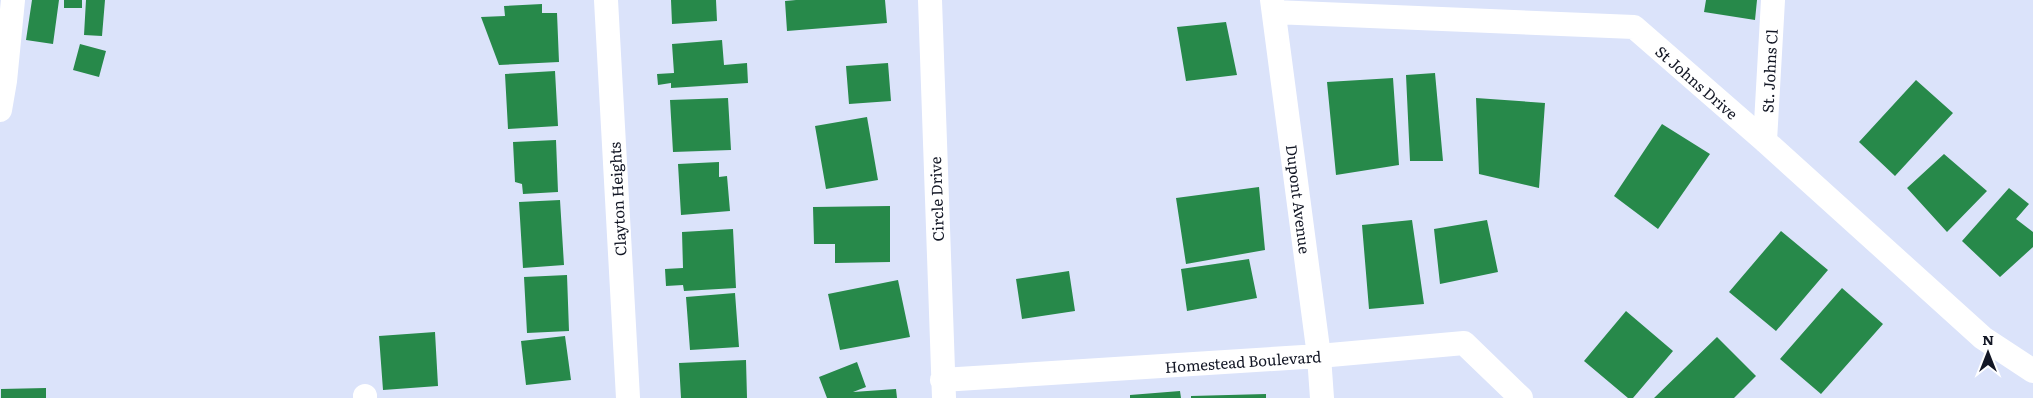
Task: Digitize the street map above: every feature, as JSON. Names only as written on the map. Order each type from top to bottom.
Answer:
[{"type":"street","points":[[0,110],[5,81],[13,0]]},
{"type":"street","name":"Clayton Heights","points":[[606,0],[628,398]]},
{"type":"street","name":"Circle Drive","points":[[930,0],[943,389]]},
{"type":"street","name":"St. Johns Cl","points":[[1765,141],[1773,0]]},
{"type":"street","name":"St Johns Drive","points":[[1273,6],[1634,27],[1765,141],[1983,338],[2033,371]]},
{"type":"street","name":"Dupont Avenue","points":[[1273,6],[1319,356],[1322,398]]},
{"type":"street","name":"Homestead Boulevard","points":[[943,389],[1464,343],[1521,398]]},
{"type":"building","points":[[32,0],[59,0],[53,44],[26,40]]},
{"type":"building","points":[[64,0],[82,0],[82,8],[64,8]]},
{"type":"building","points":[[86,0],[105,0],[102,36],[84,35]]},
{"type":"building","points":[[671,0],[716,0],[717,21],[672,24]]},
{"type":"building","points":[[885,0],[887,23],[787,31],[785,1]]},
{"type":"building","points":[[1706,0],[1757,0],[1755,20],[1704,12]]},
{"type":"building","points":[[542,4],[542,13],[557,13],[559,62],[499,65],[481,17],[505,16],[504,6]]},
{"type":"building","points":[[1226,22],[1237,75],[1186,81],[1177,27]]},
{"type":"building","points":[[722,40],[724,65],[747,63],[748,83],[671,88],[671,83],[658,85],[657,74],[674,73],[672,44]]},
{"type":"building","points":[[80,44],[106,51],[99,77],[73,70]]},
{"type":"building","points":[[888,63],[891,101],[849,104],[846,66]]},
{"type":"building","points":[[555,71],[558,126],[508,129],[505,74]]},
{"type":"building","points":[[1435,73],[1443,161],[1410,161],[1406,75]]},
{"type":"building","points":[[1393,78],[1399,165],[1336,175],[1327,82]]},
{"type":"building","points":[[1916,80],[1953,113],[1895,176],[1859,142]]},
{"type":"building","points":[[728,98],[731,150],[673,152],[670,100]]},
{"type":"building","points":[[1476,98],[1545,103],[1539,188],[1479,174]]},
{"type":"building","points":[[867,117],[878,180],[826,189],[815,126]]},
{"type":"building","points":[[1662,124],[1710,154],[1658,229],[1614,196]]},
{"type":"building","points":[[556,140],[558,192],[523,194],[522,184],[515,182],[513,142]]},
{"type":"building","points":[[1944,154],[1987,191],[1947,232],[1907,188]]},
{"type":"building","points":[[719,162],[719,177],[727,176],[730,211],[681,215],[678,164]]},
{"type":"building","points":[[1259,187],[1265,250],[1186,264],[1176,198]]},
{"type":"building","points":[[2009,188],[2029,204],[2016,219],[2033,232],[2033,247],[2000,277],[1962,241]]},
{"type":"building","points":[[560,200],[564,265],[523,268],[519,202]]},
{"type":"building","points":[[890,206],[890,262],[835,263],[835,244],[814,244],[813,207]]},
{"type":"building","points":[[1412,220],[1424,304],[1369,309],[1362,225]]},
{"type":"building","points":[[1487,220],[1498,272],[1440,284],[1434,229]]},
{"type":"building","points":[[733,229],[736,288],[684,291],[683,285],[666,286],[665,269],[683,268],[682,232]]},
{"type":"building","points":[[1781,231],[1828,270],[1776,331],[1729,292]]},
{"type":"building","points":[[1249,259],[1257,298],[1187,311],[1181,269]]},
{"type":"building","points":[[1069,271],[1075,311],[1022,319],[1016,279]]},
{"type":"building","points":[[567,275],[569,331],[527,333],[524,277]]},
{"type":"building","points":[[898,280],[910,337],[840,350],[828,294]]},
{"type":"building","points":[[1842,288],[1883,324],[1821,394],[1780,359]]},
{"type":"building","points":[[735,293],[739,347],[690,350],[686,297]]},
{"type":"building","points":[[1626,311],[1673,351],[1633,398],[1628,398],[1584,361]]},
{"type":"building","points":[[435,332],[438,386],[383,390],[379,336]]},
{"type":"building","points":[[565,336],[571,380],[526,385],[521,341]]},
{"type":"building","points":[[1717,337],[1756,376],[1734,398],[1654,398]]},
{"type":"building","points":[[746,360],[747,398],[681,398],[679,363]]},
{"type":"building","points":[[857,362],[866,387],[853,392],[896,389],[897,398],[827,398],[819,377]]},
{"type":"building","points":[[46,388],[46,398],[1,398],[1,389]]},
{"type":"building","points":[[1180,391],[1181,398],[1130,398],[1130,395]]},
{"type":"building","points":[[1266,394],[1266,398],[1191,398],[1191,396]]}]
